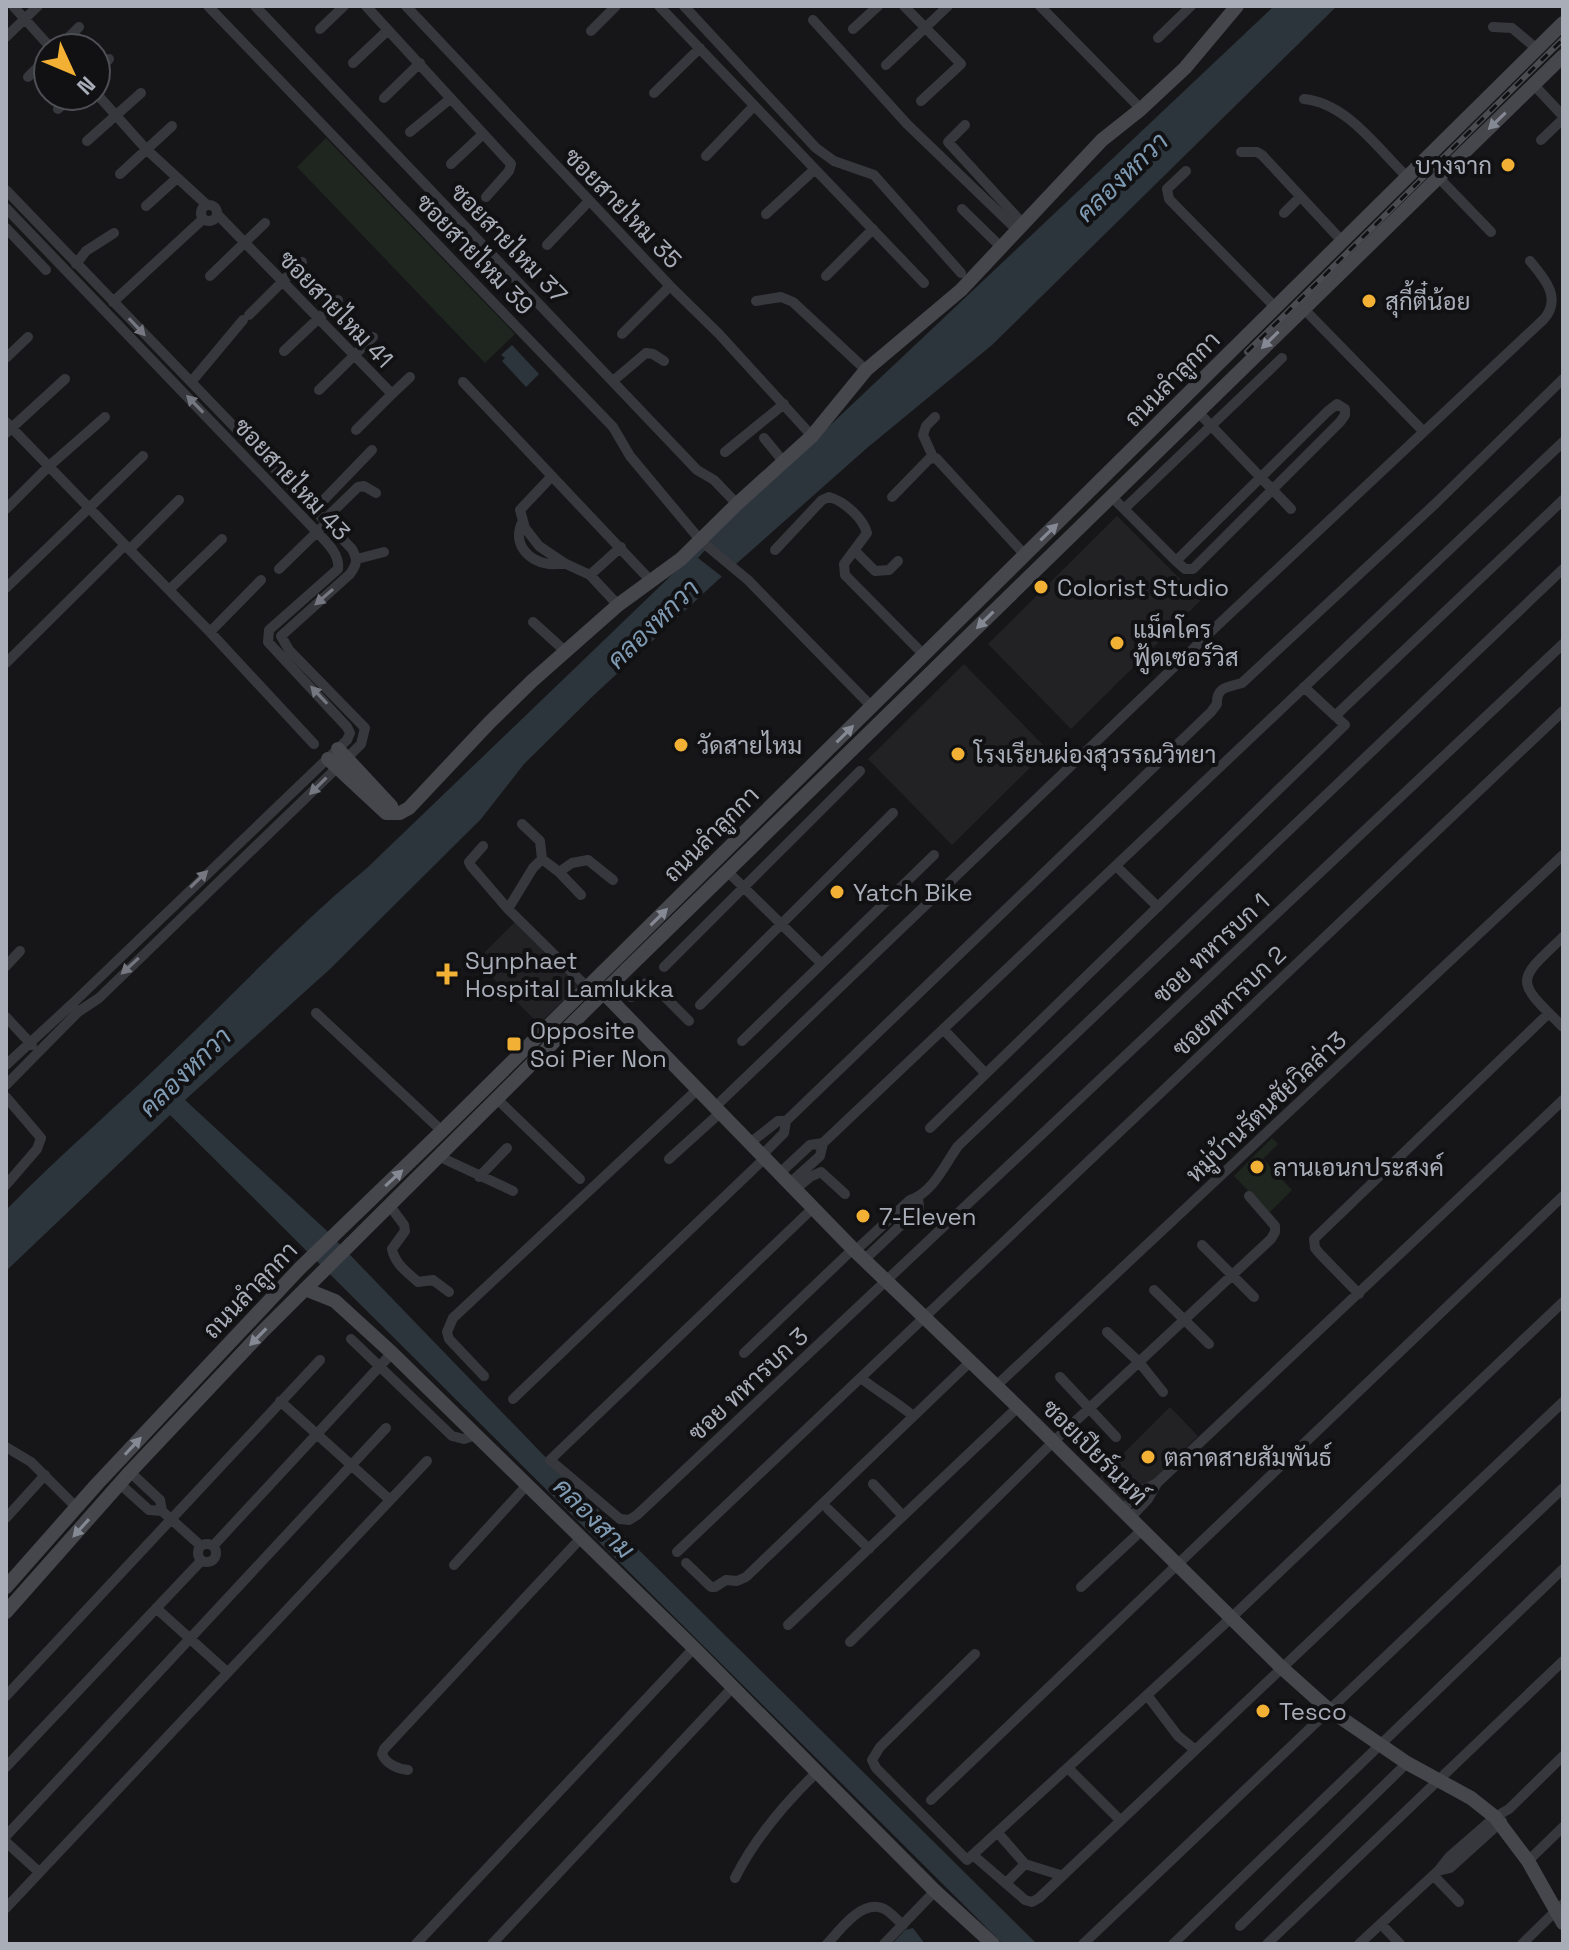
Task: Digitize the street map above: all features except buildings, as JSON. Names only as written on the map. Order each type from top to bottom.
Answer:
[{"type":"main road","points":[[337,759],[391,806],[393,814],[409,808],[489,723],[565,651],[618,605],[702,543],[737,504],[812,436],[866,370],[961,290],[1102,140],[1185,68],[1237,6]]},
{"type":"main road","name":"ถนนลำลูกกา","points":[[6,1587],[76,1507],[300,1268],[1563,23]]},
{"type":"main road","points":[[1537,49],[1558,61]]},
{"type":"main road","name":"ถนนลำลูกกา","points":[[6,1612],[130,1472],[350,1244],[627,969],[1558,61]]},
{"type":"main road","points":[[753,824],[766,834]]},
{"type":"main road","name":"ซอยเปียร์นนท์","points":[[604,993],[922,1318],[1018,1407],[1281,1667],[1328,1709],[1407,1763],[1471,1798],[1498,1821],[1561,1912]]},
{"type":"main road","points":[[309,1285],[335,1301],[392,1353],[694,1648],[935,1891],[993,1944]]},
{"type":"street","points":[[13,6],[37,32]]},
{"type":"street","points":[[6,37],[38,6]]},
{"type":"street","name":"ซอยสายไหม 39","points":[[208,6],[613,427],[630,456],[702,543],[748,580],[872,707]]},
{"type":"street","name":"ซอยสายไหม 37","points":[[255,6],[697,470],[714,480],[737,504]]},
{"type":"street","points":[[320,29],[344,6]]},
{"type":"street","points":[[366,6],[508,160],[512,168],[486,197]]},
{"type":"street","name":"ซอยสายไหม 35","points":[[406,6],[719,334],[812,436]]},
{"type":"street","points":[[591,31],[616,6]]},
{"type":"street","points":[[659,6],[924,283]]},
{"type":"street","points":[[684,6],[816,148],[834,161],[874,175],[961,273]]},
{"type":"street","points":[[853,29],[878,6]]},
{"type":"street","points":[[904,6],[961,64],[921,101]]},
{"type":"street","points":[[886,65],[948,6]]},
{"type":"street","points":[[1040,6],[1141,109]]},
{"type":"street","points":[[1158,38],[1191,6]]},
{"type":"street","points":[[813,20],[907,124],[1021,228]]},
{"type":"street","points":[[74,32],[79,27]]},
{"type":"street","points":[[1493,27],[1512,28],[1537,49]]},
{"type":"street","points":[[353,63],[388,30]]},
{"type":"street","points":[[654,93],[700,48]]},
{"type":"street","points":[[384,98],[420,63]]},
{"type":"street","points":[[28,77],[32,73]]},
{"type":"street","points":[[1534,85],[1563,117],[1541,140]]},
{"type":"street","points":[[87,141],[141,93]]},
{"type":"street","points":[[410,132],[450,99]]},
{"type":"street","points":[[1304,99],[1324,103],[1346,117],[1407,177]]},
{"type":"street","points":[[706,156],[753,107]]},
{"type":"street","points":[[112,111],[146,149],[207,205],[215,207],[217,214],[212,221],[203,219]]},
{"type":"street","points":[[965,125],[948,142],[1021,228]]},
{"type":"street","points":[[120,174],[172,126]]},
{"type":"street","points":[[451,164],[483,134]]},
{"type":"street","points":[[1241,152],[1262,155],[1342,241]]},
{"type":"street","points":[[766,214],[814,170]]},
{"type":"street","points":[[1186,171],[1167,189],[1169,199],[1275,307]]},
{"type":"street","points":[[146,206],[177,178]]},
{"type":"street","points":[[1439,178],[1491,232]]},
{"type":"street","points":[[6,190],[352,549],[357,565],[350,574],[281,636],[289,650],[365,728],[361,744],[337,759],[182,895],[6,1085]]},
{"type":"street","points":[[1284,213],[1300,197]]},
{"type":"street","points":[[547,245],[589,201]]},
{"type":"street","points":[[203,219],[201,211],[207,205]]},
{"type":"street","name":"ซอยสายไหม 43","points":[[6,208],[338,557],[338,569],[274,625],[268,636],[268,642],[347,727],[350,733],[337,759]]},
{"type":"street","points":[[962,209],[1002,248]]},
{"type":"street","name":"ซอยสายไหม 41","points":[[217,214],[392,394],[356,430]]},
{"type":"street","points":[[113,302],[203,219]]},
{"type":"street","points":[[210,276],[265,223]]},
{"type":"street","points":[[6,228],[46,270]]},
{"type":"street","points":[[826,276],[873,229]]},
{"type":"street","points":[[26,249],[47,233]]},
{"type":"street","points":[[76,264],[86,251],[114,233]]},
{"type":"street","points":[[669,1159],[1551,311],[1552,295],[1546,280],[1530,261]]},
{"type":"street","points":[[192,381],[246,318],[302,262]]},
{"type":"street","points":[[622,334],[670,286]]},
{"type":"street","points":[[756,301],[781,297],[793,302],[866,370]]},
{"type":"street","points":[[284,351],[338,300]]},
{"type":"street","points":[[1303,308],[1423,431]]},
{"type":"street","points":[[6,358],[28,337]]},
{"type":"street","points":[[319,390],[373,337]]},
{"type":"street","points":[[613,381],[646,353],[664,361]]},
{"type":"street","points":[[1125,508],[1282,358]]},
{"type":"street","points":[[392,394],[410,377]]},
{"type":"street","points":[[65,379],[8,428],[91,507],[314,744]]},
{"type":"street","points":[[513,1399],[764,1156],[784,1133],[786,1121],[1211,712],[1220,691],[1242,683],[1435,504],[1563,379]]},
{"type":"street","points":[[463,382],[651,581]]},
{"type":"street","points":[[725,452],[784,404]]},
{"type":"street","points":[[1112,497],[1176,561],[1185,569],[1193,569],[1340,422],[1345,409],[1340,405],[1334,406],[1176,561]]},
{"type":"street","points":[[1198,412],[1291,509]]},
{"type":"street","points":[[6,509],[105,417]]},
{"type":"street","points":[[935,417],[926,426],[923,435],[933,457],[942,462],[1025,555]]},
{"type":"street","points":[[1307,433],[1318,444]]},
{"type":"street","points":[[764,438],[783,461]]},
{"type":"street","points":[[789,1181],[810,1145],[823,1143],[1563,442]]},
{"type":"street","points":[[315,509],[372,450]]},
{"type":"street","points":[[6,588],[143,456]]},
{"type":"street","points":[[892,497],[933,457]]},
{"type":"street","points":[[552,476],[520,510],[523,521],[539,546],[564,563],[590,575],[618,605]]},
{"type":"street","points":[[279,569],[358,487],[364,486],[376,493]]},
{"type":"street","points":[[775,550],[822,500],[829,497],[840,502],[866,527],[865,539],[844,564],[845,575],[924,655]]},
{"type":"street","points":[[6,663],[179,500]]},
{"type":"street","points":[[1335,716],[1563,500]]},
{"type":"street","points":[[1220,518],[1232,530]]},
{"type":"street","points":[[170,589],[222,539]]},
{"type":"street","points":[[590,575],[621,547]]},
{"type":"street","points":[[855,551],[875,571],[889,570],[898,561]]},
{"type":"street","points":[[357,559],[384,552]]},
{"type":"street","points":[[744,1353],[857,1253],[910,1200],[932,1184],[958,1146],[1563,569]]},
{"type":"street","points":[[210,632],[261,580]]},
{"type":"street","points":[[533,622],[565,651]]},
{"type":"street","name":"ซอย ทหารบก 1","points":[[886,1282],[1563,644]]},
{"type":"street","points":[[930,1128],[1345,725],[1304,687]]},
{"type":"street","name":"ซอยทหารบก 2","points":[[677,1552],[1563,711]]},
{"type":"street","points":[[6,1065],[29,1042],[75,1009],[99,998],[337,759]]},
{"type":"street","points":[[664,967],[860,771]]},
{"type":"street","points":[[700,1005],[893,813]]},
{"type":"street","points":[[522,824],[540,841],[542,859],[581,895]]},
{"type":"street","points":[[483,846],[469,862],[508,909],[587,987]]},
{"type":"street","points":[[742,1041],[934,855]]},
{"type":"street","name":"หมู่บ้านรัตนชัยวิลล่า3","points":[[995,1387],[1563,855]]},
{"type":"street","points":[[508,909],[542,859]]},
{"type":"street","points":[[559,872],[572,863],[588,860],[613,880]]},
{"type":"street","points":[[1116,866],[1158,907]]},
{"type":"street","points":[[728,872],[821,963]]},
{"type":"street","points":[[1562,1025],[1528,988],[1527,973],[1563,937]]},
{"type":"street","points":[[6,966],[20,951]]},
{"type":"street","points":[[627,969],[643,984]]},
{"type":"street","points":[[631,997],[646,981],[653,984],[689,1021]]},
{"type":"street","points":[[316,1013],[442,1131]]},
{"type":"street","points":[[1359,1294],[1315,1248],[1314,1239],[1549,1013]]},
{"type":"street","points":[[6,1017],[38,1052]]},
{"type":"street","points":[[943,1029],[986,1074]]},
{"type":"street","points":[[484,1376],[449,1339],[447,1332],[453,1318],[698,1089]]},
{"type":"street","points":[[6,1097],[41,1138],[37,1149],[6,1185]]},
{"type":"street","points":[[497,1099],[580,1179]]},
{"type":"street","points":[[1126,1514],[1143,1490],[1157,1483],[1563,1100]]},
{"type":"street","points":[[750,1143],[778,1121],[786,1121]]},
{"type":"street","points":[[479,1177],[507,1148]]},
{"type":"street","points":[[440,1157],[513,1191]]},
{"type":"street","points":[[789,1181],[821,1172],[845,1194]]},
{"type":"street","points":[[850,1642],[1053,1442],[1275,1232],[1273,1222],[1249,1196]]},
{"type":"street","points":[[931,1800],[1563,1196]]},
{"type":"street","points":[[390,1206],[404,1225],[405,1231],[392,1249],[401,1268],[418,1282],[433,1280],[449,1292]]},
{"type":"street","name":"ซอย ทหารบก 3","points":[[814,1207],[550,1460],[620,1519],[629,1520],[886,1282]]},
{"type":"street","points":[[1202,1245],[1254,1297]]},
{"type":"street","points":[[1154,1290],[1209,1344]]},
{"type":"street","points":[[975,1654],[880,1747],[872,1760],[876,1768],[967,1860],[1231,1618],[1563,1302]]},
{"type":"street","points":[[1107,1332],[1139,1362],[1163,1392]]},
{"type":"street","points":[[351,1339],[452,1436],[464,1439],[476,1435]]},
{"type":"street","points":[[201,1561],[198,1553],[392,1353]]},
{"type":"street","points":[[6,1696],[320,1360]]},
{"type":"street","points":[[686,1563],[711,1587],[726,1580],[737,1581],[746,1577],[970,1362]]},
{"type":"street","points":[[1060,1377],[1116,1437]]},
{"type":"street","points":[[861,1378],[913,1416]]},
{"type":"street","points":[[280,1401],[389,1499]]},
{"type":"street","points":[[973,1855],[1025,1900],[1032,1902],[1563,1402]]},
{"type":"street","points":[[788,1625],[1018,1407]]},
{"type":"street","points":[[39,1872],[6,1839],[386,1428]]},
{"type":"street","points":[[6,1447],[22,1455],[76,1507]]},
{"type":"street","points":[[6,1908],[427,1461]]},
{"type":"street","points":[[130,1472],[160,1500],[162,1511]]},
{"type":"street","points":[[6,1518],[45,1475]]},
{"type":"street","points":[[120,1484],[149,1510],[162,1511],[207,1546],[216,1557],[209,1562],[201,1561]]},
{"type":"street","points":[[873,1484],[903,1516]]},
{"type":"street","points":[[454,1565],[527,1485]]},
{"type":"street","points":[[1083,1944],[1563,1488]]},
{"type":"street","points":[[828,1509],[869,1549]]},
{"type":"street","points":[[1081,1587],[1142,1530]]},
{"type":"street","points":[[408,1770],[395,1767],[384,1759],[384,1749],[581,1538]]},
{"type":"street","points":[[6,1767],[201,1561]]},
{"type":"street","points":[[1173,1944],[1563,1569]]},
{"type":"street","points":[[156,1608],[227,1672]]},
{"type":"street","points":[[416,1944],[694,1648]]},
{"type":"street","points":[[1267,1944],[1563,1661]]},
{"type":"street","points":[[492,1944],[733,1687]]},
{"type":"street","points":[[1147,1695],[1178,1736],[1194,1749]]},
{"type":"street","points":[[1359,1944],[1436,1874],[1442,1863],[1498,1821],[1563,1756]]},
{"type":"street","points":[[1240,1926],[1407,1763]]},
{"type":"street","points":[[1068,1768],[1120,1820]]},
{"type":"street","points":[[735,1878],[766,1830],[794,1794],[818,1771]]},
{"type":"street","points":[[1528,1861],[1563,1827]]},
{"type":"street","points":[[998,1833],[1025,1864],[1060,1875]]},
{"type":"street","points":[[1006,1883],[1025,1864]]},
{"type":"street","points":[[1436,1874],[1459,1902]]},
{"type":"street","points":[[884,1944],[935,1891]]},
{"type":"street","points":[[827,1944],[851,1918],[873,1907],[881,1907],[903,1925]]},
{"type":"street","points":[[1522,1944],[1561,1912]]},
{"type":"street","points":[[1381,1924],[1400,1944]]},
{"type":"shaded area","points":[[326,138],[515,334],[485,363],[297,167]]},
{"type":"shaded area","points":[[1117,516],[1201,600],[1071,729],[988,644]]},
{"type":"shaded area","name":"โรงเรียนผ่องสุวรรณวิทยา","points":[[964,664],[1048,750],[952,845],[868,759]]},
{"type":"shaded area","points":[[516,921],[580,985],[539,1024],[476,961]]},
{"type":"shaded area","name":"ลานเอนกประสงค์","points":[[1272,1138],[1278,1144],[1263,1159],[1292,1190],[1269,1213],[1234,1176]]},
{"type":"shaded area","name":"ตลาดสายสัมพันธ์","points":[[1170,1407],[1198,1436],[1127,1506],[1099,1478]]},
{"type":"water","points":[[1274,6],[1337,6],[992,345],[867,448],[594,695],[524,764],[481,819],[330,969],[185,1100],[325,1229],[555,1467],[1037,1944],[1003,1944],[170,1115],[6,1271],[6,1210]]},
{"type":"water","points":[[512,345],[539,374],[526,387],[502,361],[505,358],[501,355]]},
{"type":"water","points":[[913,1928],[925,1944],[892,1944],[905,1930]]},
{"type":"pier","points":[[706,549],[734,571],[725,579],[698,558]]},
{"type":"railway","points":[[1247,352],[1563,39]]},
{"type":"place","name":"บางจาก","points":[[1508,165]]},
{"type":"place","name":"สุกี้ตี๋น้อย","points":[[1369,301]]},
{"type":"place","name":"Colorist Studio","points":[[1041,587]]},
{"type":"place","name":"แม็คโคร ฟู้ดเซอร์วิส","points":[[1117,643]]},
{"type":"place","name":"วัดสายไหม","points":[[681,745]]},
{"type":"place","name":"โรงเรียนผ่องสุวรรณวิทยา","points":[[958,754]]},
{"type":"place","name":"Yatch Bike","points":[[837,892]]},
{"type":"place","name":"Synphaet Hospital Lamlukka","points":[[447,974]]},
{"type":"place","name":"Opposite Soi Pier Non","points":[[514,1044]]},
{"type":"place","name":"ลานเอนกประสงค์","points":[[1257,1167]]},
{"type":"place","name":"7-Eleven","points":[[863,1216]]},
{"type":"place","name":"ตลาดสายสัมพันธ์","points":[[1148,1457]]},
{"type":"place","name":"Tesco","points":[[1263,1711]]},
{"type":"water label","name":"คลองหกวา","points":[[1122,177]]},
{"type":"water label","name":"คลองหกวา","points":[[653,624]]},
{"type":"water label","name":"คลองหกวา","points":[[185,1072]]},
{"type":"water label","name":"คลองสาม","points":[[594,1518]]}]
